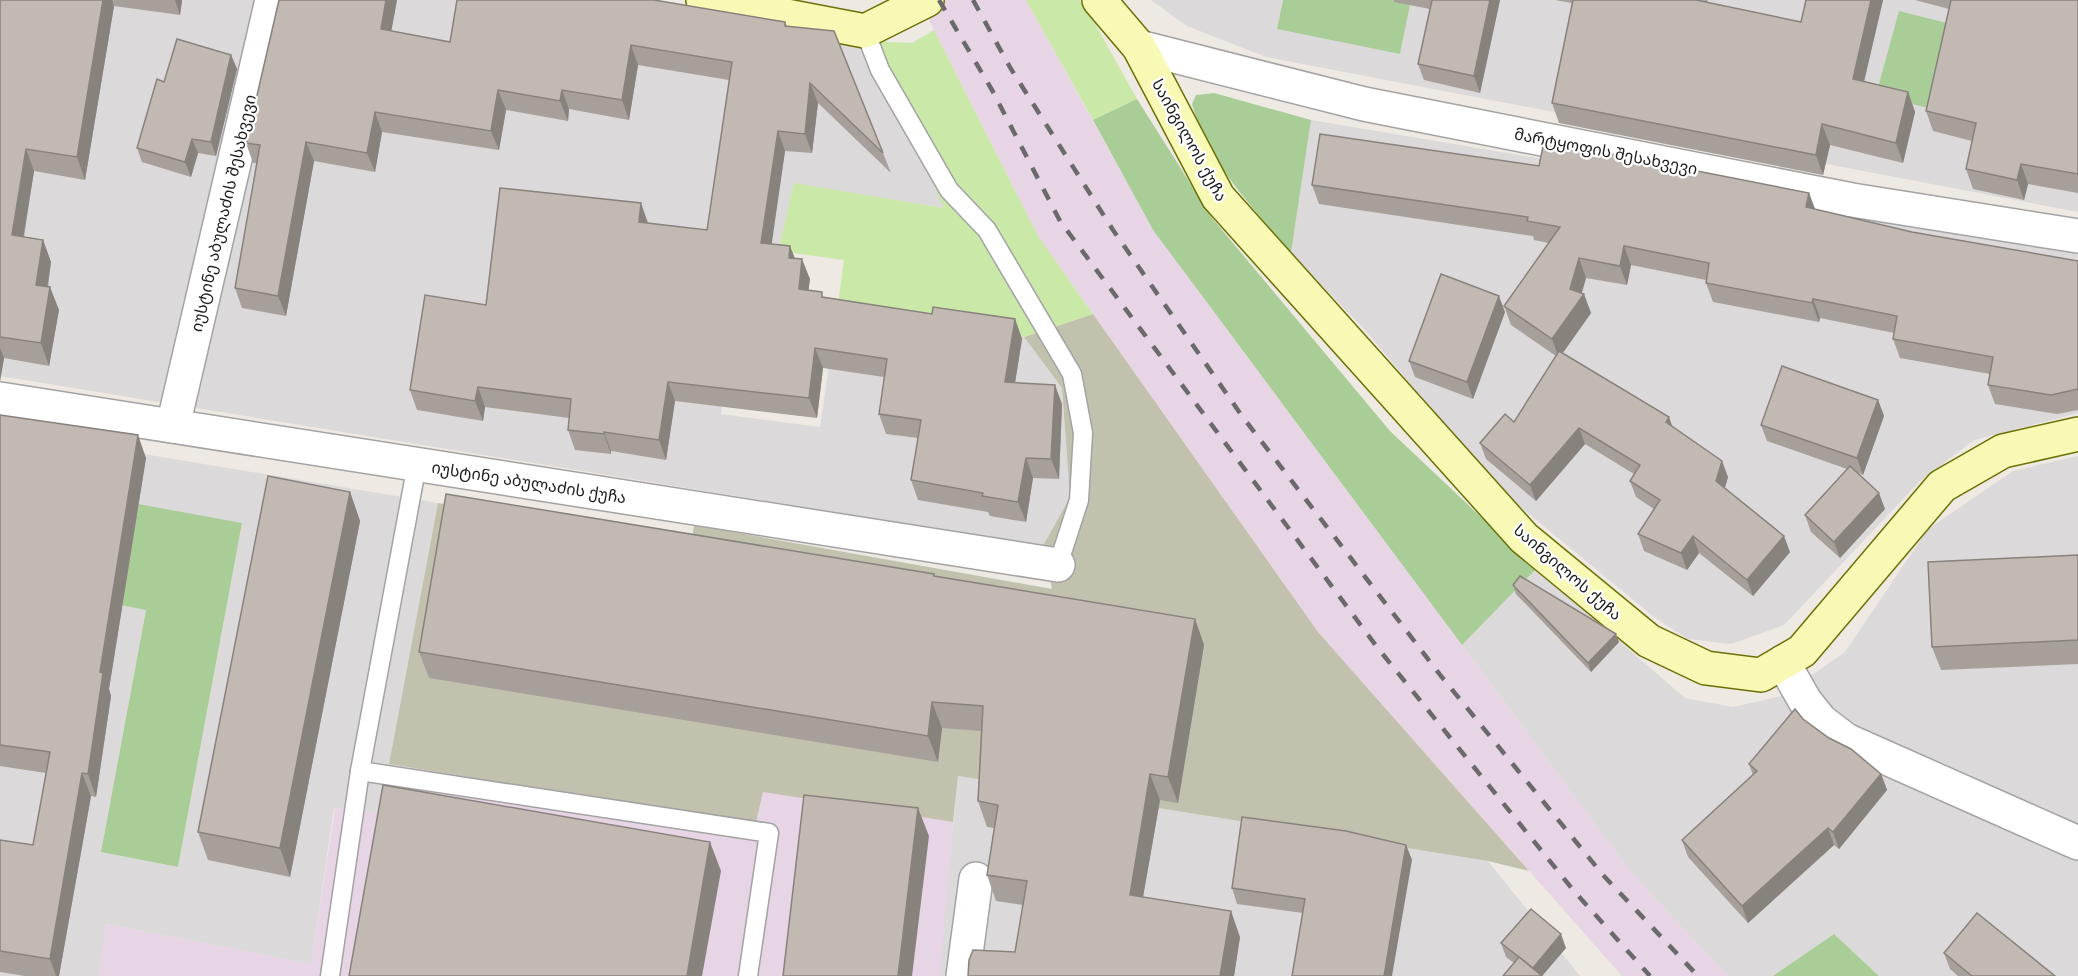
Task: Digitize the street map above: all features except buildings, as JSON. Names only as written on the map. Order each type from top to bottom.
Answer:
[{"type":"street","name":"იუსტინე აბულაძის შესახვევი","points":[[173,426],[272,0]]},
{"type":"street","points":[[703,0],[875,26],[927,0]]},
{"type":"street","name":"საინგილოს ქუჩა","points":[[1099,0],[1139,46],[1218,197],[1524,538],[1649,641],[1706,668],[1761,675],[1802,651],[1942,486],[2003,451],[2078,434]]},
{"type":"street","name":"მარტყოფის შესახვევი","points":[[1139,46],[1364,104],[1852,200],[2078,236]]},
{"type":"street","name":"იუსტინე აბულაძის ქუჩა","points":[[0,399],[1058,565]]},
{"type":"street","points":[[1783,662],[1805,701],[1821,721],[1846,740],[2078,843]]},
{"type":"street","points":[[963,976],[976,879]]},
{"type":"lane","points":[[875,26],[880,70],[950,190],[987,230],[1072,374],[1083,433],[1079,500],[1058,565]]},
{"type":"lane","points":[[330,976],[360,771],[417,464]]},
{"type":"lane","points":[[360,771],[769,833],[748,976]]},
{"type":"shaded area","points":[[0,0],[635,0],[869,41],[945,208],[794,184],[778,251],[724,391],[721,414],[820,427],[837,310],[1024,337],[1062,388],[1070,497],[1043,546],[0,376]]},
{"type":"shaded area","points":[[919,0],[1026,0],[1153,230],[1633,875],[1728,976],[1622,976],[1318,632],[1038,236]]},
{"type":"shaded area","points":[[1151,0],[1283,0],[1277,29],[1400,53],[1411,0],[2078,0],[2078,212],[1266,57],[1187,26]]},
{"type":"shaded area","points":[[1311,120],[2078,249],[2078,413],[1974,440],[1920,481],[1784,625],[1731,644],[1688,639],[1654,617],[1499,489],[1364,329],[1291,253]]},
{"type":"shaded area","points":[[1093,314],[1318,632],[1529,871],[1488,861],[958,776],[953,822],[763,792],[756,823],[389,764],[438,503],[691,548],[694,525],[1052,589],[1043,546],[1070,497],[1062,388],[1024,337]]},
{"type":"shaded area","points":[[0,430],[438,503],[389,764],[382,813],[334,808],[311,964],[106,924],[99,976],[0,976]],"holes":[[[242,523],[178,867],[101,852],[146,609]]]},
{"type":"shaded area","points":[[2078,456],[2078,976],[1879,976],[1834,934],[1773,976],[1728,976],[1633,875],[1462,645],[1536,569],[1685,698],[1733,707],[1782,696],[1845,652],[1928,529],[2013,471]]},
{"type":"shaded area","points":[[389,764],[756,823],[763,792],[953,822],[940,976],[99,976],[105,924],[311,964],[335,808],[382,813]]},
{"type":"shaded area","points":[[958,776],[1488,861],[1580,976],[938,976]]},
{"type":"green space","points":[[1026,0],[1079,0],[1094,22],[1137,99],[1093,120]]},
{"type":"green space","points":[[1283,0],[1411,0],[1400,54],[1277,29]]},
{"type":"green space","points":[[1899,11],[1955,25],[1932,109],[1876,95]]},
{"type":"green space","points":[[934,30],[1038,236],[1093,314],[1024,337],[837,310],[844,260],[778,251],[794,183],[944,208],[869,41],[912,43]]},
{"type":"green space","points":[[1214,93],[1311,120],[1291,253],[1233,183],[1208,145],[1192,104],[1196,95]]},
{"type":"green space","points":[[1137,99],[1212,218],[1390,431],[1536,569],[1462,645],[1153,230],[1093,120]]},
{"type":"green space","points":[[105,498],[242,523],[178,867],[101,852],[146,610],[86,598]]},
{"type":"green space","points":[[1834,934],[1879,976],[1773,976]]},
{"type":"railway","points":[[939,0],[992,90],[1060,221],[1377,647],[1574,891],[1650,976]]},
{"type":"railway","points":[[973,0],[1011,69],[1113,230],[1242,416],[1441,676],[1603,875],[1698,976]]}]
